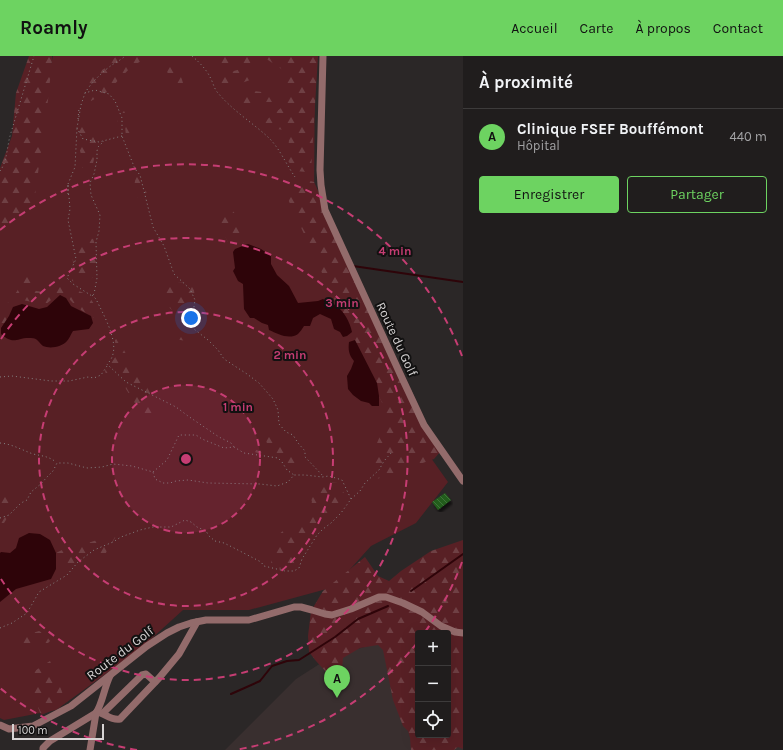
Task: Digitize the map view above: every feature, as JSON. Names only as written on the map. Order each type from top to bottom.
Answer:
[{"type":"street","name":"Route du Golf","points":[[323,56],[320,170],[325,210],[359,287],[424,424],[463,481]]},
{"type":"street","name":"Route du Golf","points":[[0,725],[9,729],[34,726],[71,706],[160,637],[179,627],[206,620],[249,620],[294,607],[301,607],[332,615],[379,597],[386,597],[422,612],[442,626],[455,632],[463,633]]},
{"type":"street","points":[[99,713],[112,719],[120,720],[179,654],[197,622]]},
{"type":"street","points":[[90,750],[99,709],[106,684],[111,674]]},
{"type":"street","points":[[43,750],[43,748],[50,741],[99,713],[142,675],[146,674],[155,682]]},
{"type":"path","points":[[0,171],[34,56]]},
{"type":"path","points":[[0,377],[12,376],[51,381],[69,381],[88,377],[94,378],[101,375],[112,357],[114,348],[110,329],[96,299],[73,284],[67,278],[76,260],[68,220],[70,209],[68,184],[75,167],[79,110],[85,93],[110,66],[125,56]]},
{"type":"path","points":[[192,56],[200,62],[211,77],[217,92],[243,117],[270,139],[280,151],[295,177]]},
{"type":"path","points":[[85,93],[95,90],[109,94],[115,101],[122,118],[122,136],[135,169],[140,176],[153,227],[164,246],[174,274],[190,289],[195,300],[192,321],[194,329],[208,340],[218,350],[224,359],[259,383],[272,399],[278,410],[279,424],[286,432],[292,435],[305,452],[305,457],[324,477]]},
{"type":"path","points":[[81,105],[77,128],[83,139],[99,142],[122,136]]},
{"type":"path","points":[[92,295],[94,294],[98,278],[96,242],[99,231],[100,215],[91,195],[90,183],[94,174],[98,147],[105,140]]},
{"type":"path","points":[[106,366],[109,366],[126,382],[176,407],[244,453],[278,458],[294,475],[329,476],[342,480],[351,499]]},
{"type":"path","points":[[153,472],[167,460],[180,435],[196,435],[224,448],[234,447]]},
{"type":"path","points":[[0,443],[15,446],[32,453],[51,458],[57,463],[68,463],[87,468],[102,467],[113,464],[132,466],[153,472]]},
{"type":"path","points":[[0,628],[12,623],[28,613],[39,592],[67,575],[78,562],[94,550],[140,530],[171,527],[185,520],[191,522],[206,532],[215,541],[224,543],[243,552],[261,562],[264,566],[285,571],[294,571],[299,568],[302,559],[317,535],[323,528],[342,513],[351,499],[379,470],[384,461],[392,452]]},
{"type":"path","points":[[0,518],[9,515],[27,500],[31,492],[53,471],[57,463]]},
{"type":"path","points":[[153,472],[155,479],[163,483],[188,480],[208,483],[260,484],[277,486],[288,482],[294,475]]},
{"type":"shaded area","points":[[248,244],[261,249],[271,256],[271,264],[277,275],[289,286],[298,303],[323,299],[335,305],[346,317],[352,332],[343,337],[340,332],[334,329],[331,319],[320,314],[313,318],[310,326],[304,326],[295,336],[284,336],[272,332],[269,330],[268,325],[254,318],[250,318],[244,309],[243,284],[238,281],[233,271],[235,268],[233,252],[235,249]]},
{"type":"shaded area","points":[[60,295],[66,298],[71,306],[91,316],[93,323],[89,329],[73,331],[65,343],[52,347],[43,346],[33,338],[9,340],[1,334],[1,328],[13,307],[22,304],[39,309],[47,307]]},
{"type":"shaded area","points":[[355,340],[377,383],[379,406],[372,406],[369,403],[361,401],[348,389],[347,376],[354,361],[349,352],[349,342]]},
{"type":"shaded area","points":[[29,533],[40,534],[50,540],[56,553],[56,569],[51,579],[16,589],[0,602],[0,553],[10,553],[16,548],[19,538]]},
{"type":"shaded area","points":[[390,640],[415,725],[415,738],[451,738],[451,735],[463,733],[463,750],[225,750],[296,679],[332,656]]},
{"type":"green space","points":[[29,56],[52,56],[48,100],[35,195],[21,222],[0,240],[0,168],[12,136],[16,93]]},
{"type":"green space","points":[[53,56],[315,56],[314,208],[402,417],[448,482],[416,523],[371,546],[334,587],[249,610],[183,610],[140,649],[56,710],[4,720],[0,718],[0,201],[26,172]]},
{"type":"green space","points":[[117,56],[153,56],[132,66],[107,92],[91,101],[87,99],[85,92],[89,78],[98,71],[104,69]]},
{"type":"green space","points":[[204,56],[251,56],[250,80],[222,90],[220,84],[223,74],[241,69],[234,63],[215,63]]},
{"type":"green space","points":[[262,56],[318,56],[311,171],[296,171],[288,161],[289,136],[285,130],[259,127],[285,105],[278,102],[256,102],[248,110],[239,108],[239,99],[254,91],[286,95],[286,72]]},
{"type":"green space","points":[[170,60],[178,67],[183,83],[177,87],[170,78],[164,65]]},
{"type":"green space","points":[[124,111],[129,121],[132,138],[126,137],[125,125],[117,121],[117,114]]},
{"type":"green space","points":[[82,116],[87,117],[97,145],[92,168],[82,168],[81,154],[77,141]]},
{"type":"green space","points":[[136,176],[143,179],[147,195],[142,199],[137,197],[133,192]]},
{"type":"green space","points":[[299,178],[314,182],[440,452],[434,459],[377,479],[369,462],[383,429],[384,407],[286,195]]},
{"type":"green space","points":[[226,210],[232,210],[240,221],[244,243],[228,242],[220,220]]},
{"type":"green space","points":[[87,237],[93,239],[98,253],[95,275],[87,283],[72,281],[73,262],[71,248]]},
{"type":"green space","points":[[27,269],[33,276],[31,290],[49,293],[63,284],[88,295],[98,310],[99,320],[90,316],[74,304],[67,296],[57,295],[45,305],[23,300],[13,311],[5,325],[0,324],[0,311],[16,292]]},
{"type":"green space","points":[[166,282],[193,282],[196,307],[172,310],[162,298]]},
{"type":"green space","points":[[178,327],[183,329],[188,337],[186,341],[175,339]]},
{"type":"green space","points":[[119,337],[126,354],[153,399],[157,414],[147,415],[138,408],[126,389],[121,370],[107,377],[105,371],[116,356],[115,340]]},
{"type":"green space","points":[[267,433],[278,437],[287,444],[293,453],[296,465],[288,465],[277,457],[246,449],[249,447],[259,451],[269,447],[265,439]]},
{"type":"green space","points":[[321,482],[338,483],[341,488],[345,500],[339,512],[329,515],[317,522],[292,567],[282,569],[271,567],[274,539],[286,528],[302,521],[312,502],[310,494],[313,484]]},
{"type":"green space","points":[[4,489],[9,498],[9,515],[4,523],[0,524],[0,490]]},
{"type":"green space","points":[[118,533],[104,556],[98,559],[95,553],[86,553],[72,567],[60,566],[56,553],[64,549],[73,549],[77,545],[97,540],[107,534]]},
{"type":"green space","points":[[463,540],[463,749],[458,747],[454,750],[411,750],[408,731],[403,726],[393,700],[383,650],[378,645],[360,648],[343,658],[341,681],[336,685],[309,652],[308,636],[311,611],[323,591],[365,557],[378,576],[389,581],[431,551]]},
{"type":"green space","points":[[39,631],[45,634],[50,641],[45,646],[33,647],[19,644],[20,637]]},
{"type":"green space","points":[[50,661],[65,701],[59,708],[41,715],[32,692],[30,674]]},
{"type":"building","points":[[445,493],[451,500],[438,510],[432,502]]},
{"type":"waterway","points":[[353,266],[463,282]]},
{"type":"waterway","points":[[411,591],[463,554]]},
{"type":"waterway","points":[[231,694],[260,681],[272,666],[287,661],[299,660],[335,637],[358,619],[388,606]]},
{"type":"place","name":"Clinique FSEF Bouffémont","points":[[337,698]]}]
